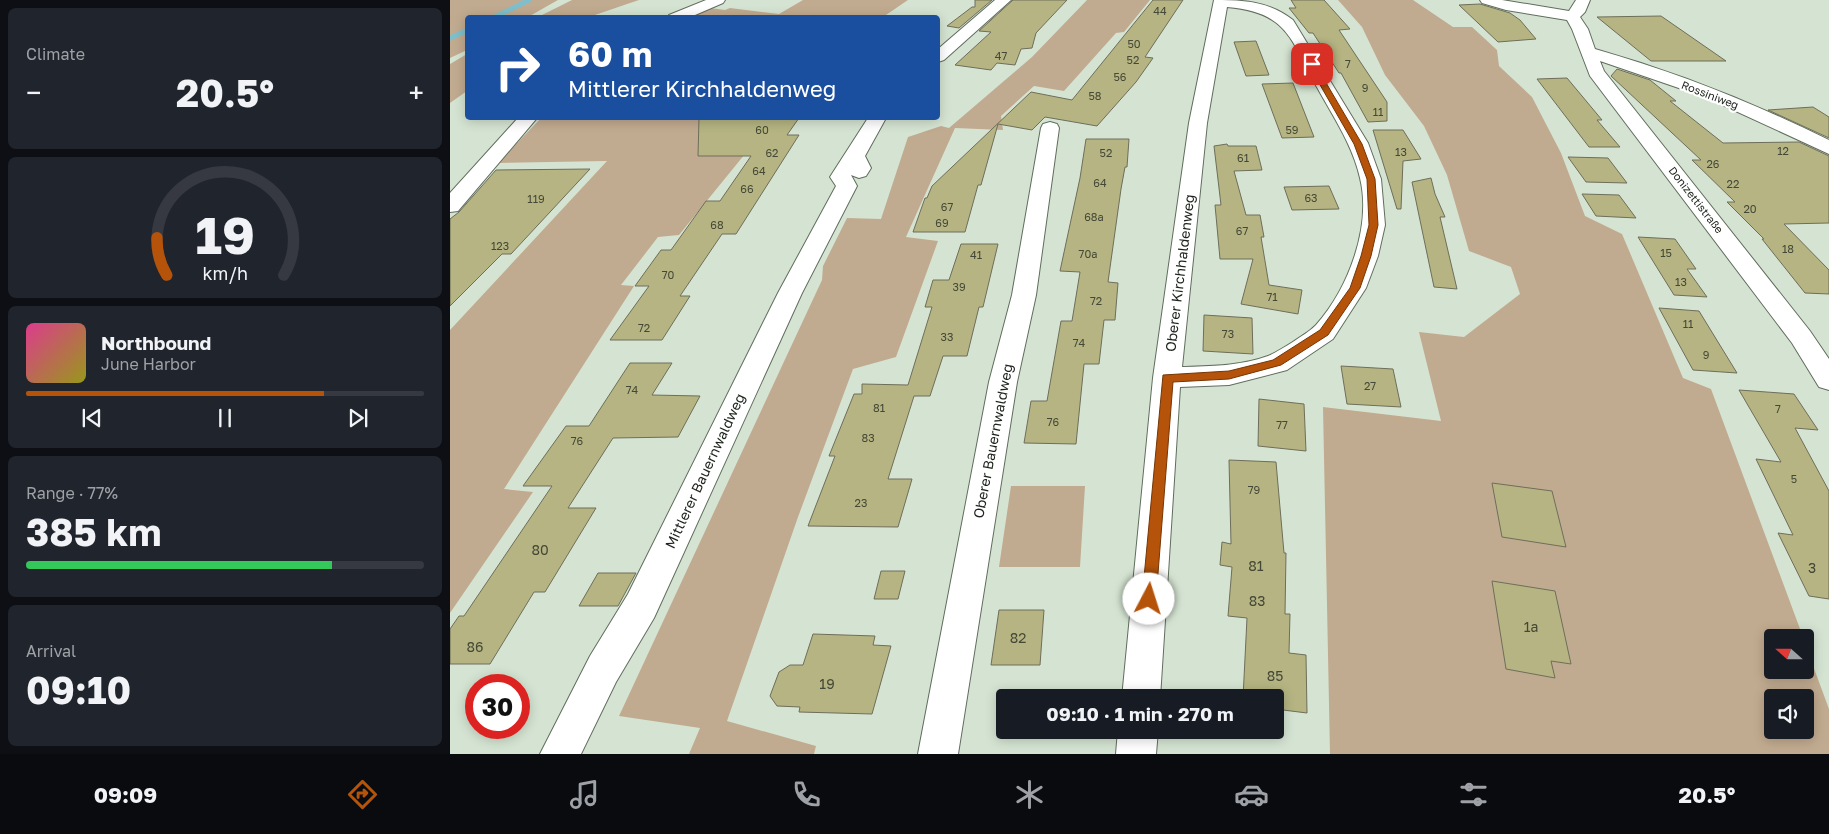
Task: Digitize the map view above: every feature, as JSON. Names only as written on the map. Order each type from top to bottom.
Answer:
[{"type":"street","points":[[681,15],[718,0]]},
{"type":"street","points":[[940,55],[1004,0]]},
{"type":"street","points":[[1488,0],[1506,6],[1577,8]]},
{"type":"street","points":[[1168,378],[1229,375],[1277,363],[1324,333],[1354,288],[1366,256],[1374,225],[1371,179],[1358,144],[1288,22],[1278,13],[1264,7],[1221,1]]},
{"type":"street","name":"Oberer Kirchhaldenweg","points":[[1142,689],[1168,378],[1198,123],[1221,1]]},
{"type":"street","name":"Donizettistraße","points":[[1577,8],[1580,29],[1596,72],[1795,329],[1829,380]]},
{"type":"street","name":"Rossiniweg","points":[[1588,52],[1616,60],[1783,124],[1829,148]]},
{"type":"street","points":[[450,206],[526,120]]},
{"type":"street","name":"Mittlerer Bauernwaldweg","points":[[560,754],[603,670],[641,606],[790,293],[847,186],[840,177],[844,168],[855,156],[875,120]]},
{"type":"street","name":"Oberer Bauernwaldweg","points":[[938,754],[1002,391],[1024,295],[1050,128]]},
{"type":"street","points":[[1136,754],[1137,739]]},
{"type":"shaded area","points":[[450,0],[558,0],[532,15],[465,15],[465,51],[450,58]]},
{"type":"shaded area","points":[[572,0],[639,0],[595,15],[542,15]]},
{"type":"shaded area","points":[[803,0],[908,0],[886,15],[695,15],[710,8],[725,10],[730,8],[779,14]]},
{"type":"shaded area","points":[[1087,0],[1150,0],[1124,32],[1116,33],[1064,91],[1034,86],[1001,116],[1003,130],[955,128],[906,237],[938,241],[896,357],[853,369],[798,517],[727,721],[816,746],[814,754],[689,754],[700,728],[619,716],[822,280],[823,266],[847,218],[881,219],[908,137],[941,126],[949,128],[1032,57]]},
{"type":"shaded area","points":[[1338,0],[1413,0],[1453,27],[1472,27],[1497,50],[1499,66],[1532,97],[1561,153],[1585,216],[1622,234],[1683,378],[1711,389],[1800,629],[1764,629],[1764,679],[1814,679],[1814,668],[1829,709],[1829,754],[1330,754],[1323,407],[1441,421],[1419,332],[1464,337],[1520,294],[1511,267],[1469,251],[1447,175],[1424,126],[1385,75],[1362,27]]},
{"type":"shaded area","points":[[465,55],[465,92],[450,103],[450,64]]},
{"type":"shaded area","points":[[539,120],[748,120],[734,137],[758,138],[679,235],[658,237],[621,285],[634,286],[504,489],[533,492],[450,613],[450,330],[607,161],[498,163]]},
{"type":"shaded area","points":[[1011,486],[1085,486],[1080,567],[999,567]]},
{"type":"building","points":[[975,0],[992,0],[959,28],[947,26],[972,7],[975,7]]},
{"type":"building","points":[[1013,0],[1067,0],[1036,33],[1032,48],[1021,49],[1015,65],[997,63],[991,70],[955,65],[991,32],[979,31]]},
{"type":"building","points":[[1153,0],[1183,0],[1145,57],[1153,58],[1136,82],[1097,126],[1045,117],[1032,130],[998,124],[981,185],[978,185],[965,232],[913,232],[925,198],[927,198],[932,186],[1031,92],[1072,100]]},
{"type":"building","points":[[1291,0],[1324,0],[1350,29],[1339,30],[1387,102],[1387,121],[1368,122],[1341,73],[1339,73],[1313,33],[1309,33],[1289,8],[1296,8]]},
{"type":"building","points":[[1480,4],[1510,13],[1520,20],[1536,39],[1498,42],[1459,5]]},
{"type":"building","points":[[1661,16],[1726,61],[1651,61],[1597,17]]},
{"type":"building","points":[[1256,41],[1269,75],[1246,76],[1234,42]]},
{"type":"building","points":[[1617,69],[1650,80],[1676,101],[1670,101],[1723,143],[1799,142],[1829,156],[1829,223],[1784,224],[1829,270],[1829,294],[1805,293],[1762,239],[1764,239],[1727,202],[1735,202],[1692,160],[1701,160],[1611,76]]},
{"type":"building","points":[[1567,78],[1602,120],[1597,120],[1620,147],[1589,147],[1537,79]]},
{"type":"building","points":[[1293,83],[1314,137],[1282,138],[1262,84]]},
{"type":"building","points":[[1813,107],[1829,117],[1829,138],[1768,110]]},
{"type":"building","points":[[699,120],[798,120],[787,135],[799,135],[736,234],[722,234],[680,296],[690,296],[662,340],[610,340],[649,286],[635,286],[661,250],[671,250],[706,201],[720,201],[751,156],[698,156]]},
{"type":"building","points":[[1373,130],[1403,130],[1421,159],[1403,161],[1401,209],[1397,209]]},
{"type":"building","points":[[1086,139],[1129,139],[1127,167],[1125,167],[1121,189],[1108,282],[1118,283],[1115,320],[1104,320],[1099,364],[1084,364],[1076,444],[1024,443],[1031,401],[1047,401],[1061,321],[1072,321],[1080,272],[1060,271],[1080,178]]},
{"type":"building","points":[[1227,144],[1228,146],[1256,146],[1262,170],[1234,171],[1246,215],[1260,215],[1264,237],[1261,237],[1269,285],[1302,290],[1298,314],[1241,304],[1253,259],[1220,259],[1215,205],[1221,205],[1214,146]]},
{"type":"building","points":[[1568,157],[1608,158],[1627,183],[1586,182]]},
{"type":"building","points":[[590,169],[511,254],[502,254],[450,306],[450,219],[459,212],[496,170]]},
{"type":"building","points":[[1431,178],[1435,194],[1445,217],[1440,217],[1457,289],[1434,287],[1412,182]]},
{"type":"building","points":[[1329,186],[1339,209],[1292,210],[1284,187]]},
{"type":"building","points":[[1582,194],[1619,195],[1636,218],[1596,216]]},
{"type":"building","points":[[1638,237],[1675,239],[1696,269],[1687,269],[1707,297],[1674,295]]},
{"type":"building","points":[[961,244],[998,244],[983,307],[979,307],[967,356],[943,356],[930,396],[914,396],[888,479],[912,479],[898,527],[808,526],[835,456],[829,456],[854,394],[862,394],[862,384],[908,385],[932,307],[925,307],[933,280],[949,280]]},
{"type":"building","points":[[1659,308],[1699,311],[1737,373],[1693,370]]},
{"type":"building","points":[[1204,315],[1252,318],[1253,354],[1203,351]]},
{"type":"building","points":[[630,363],[672,363],[652,395],[700,396],[678,437],[613,438],[568,508],[596,508],[545,592],[534,592],[490,664],[450,664],[450,629],[459,616],[464,616],[552,486],[523,486],[566,426],[589,426]]},
{"type":"building","points":[[1341,366],[1393,369],[1401,407],[1347,404]]},
{"type":"building","points":[[1739,390],[1794,394],[1818,430],[1795,428],[1829,491],[1829,599],[1809,596],[1778,533],[1793,535],[1756,459],[1781,462]]},
{"type":"building","points":[[1259,399],[1304,404],[1306,451],[1258,446]]},
{"type":"building","points":[[1229,460],[1276,462],[1284,553],[1286,553],[1285,614],[1290,614],[1289,653],[1306,655],[1307,713],[1284,710],[1284,689],[1243,689],[1247,618],[1228,616],[1232,567],[1220,565],[1222,542],[1231,544]]},
{"type":"building","points":[[1492,483],[1552,491],[1566,547],[1502,537]]},
{"type":"building","points":[[881,571],[905,571],[898,599],[874,599]]},
{"type":"building","points":[[598,573],[636,573],[618,606],[579,606]]},
{"type":"building","points":[[1492,581],[1555,591],[1571,664],[1551,661],[1555,678],[1506,669]]},
{"type":"building","points":[[999,610],[1044,610],[1040,665],[991,665]]},
{"type":"building","points":[[813,634],[875,636],[873,645],[891,646],[872,714],[799,712],[800,707],[777,706],[770,696],[779,672],[790,665],[803,665]]},
{"type":"waterway","points":[[499,15],[529,0]]},
{"type":"waterway","points":[[450,38],[465,31]]},
{"type":"route","points":[[1149,599],[1168,378],[1229,375],[1277,363],[1324,333],[1354,288],[1366,256],[1374,225],[1371,179],[1358,144],[1312,64]]}]
